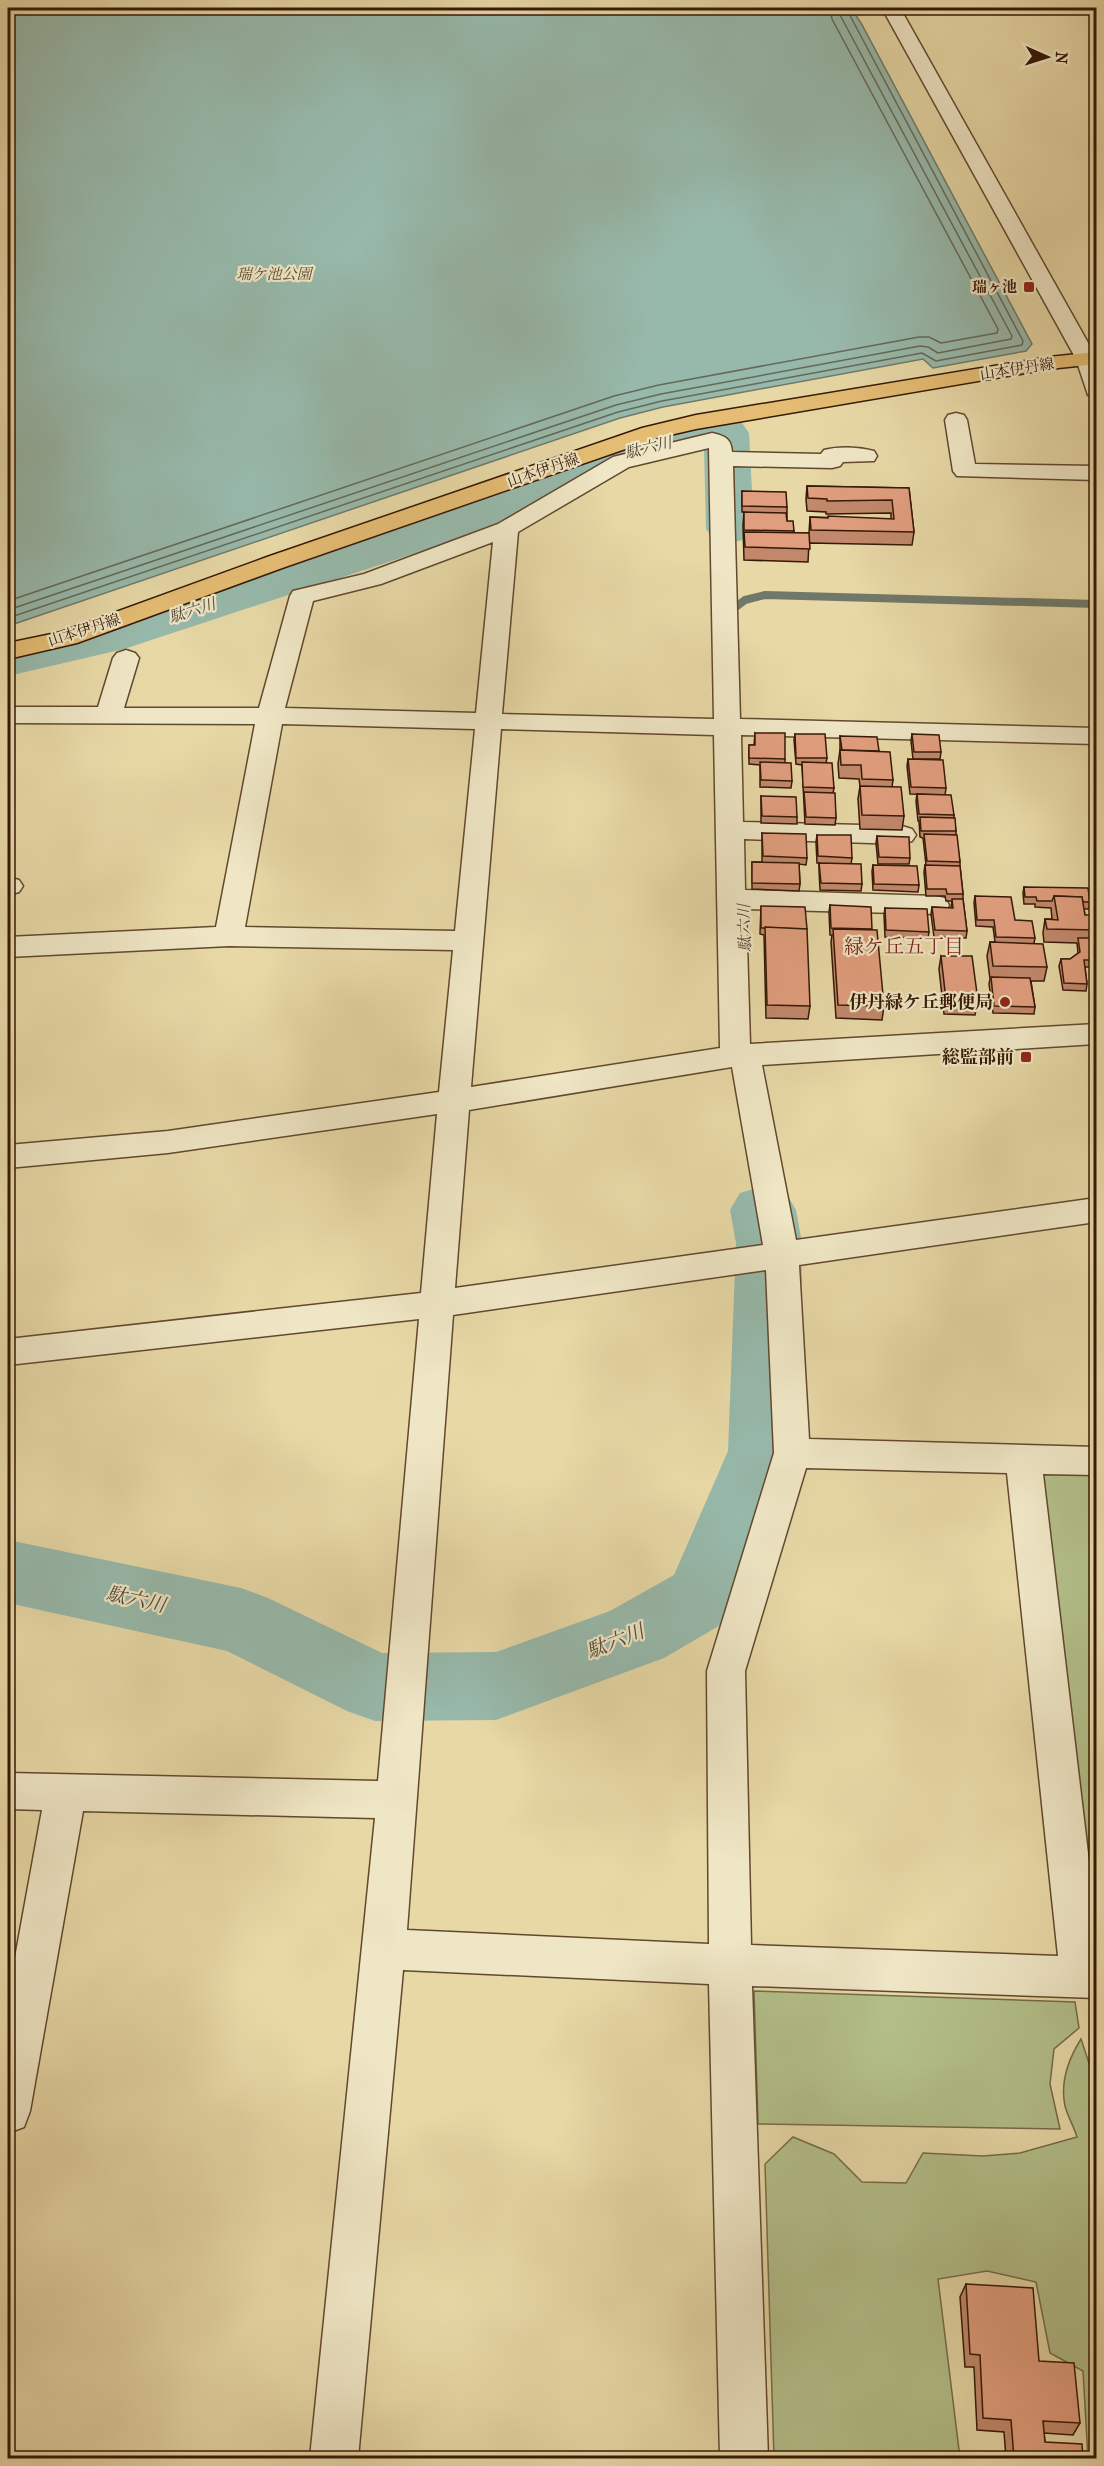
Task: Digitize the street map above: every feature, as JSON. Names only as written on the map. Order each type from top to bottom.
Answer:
[{"type":"main road","name":"山本伊丹線","points":[[8,651],[68,638],[276,562],[650,433],[696,422],[1092,358]]},
{"type":"street","points":[[891,8],[1092,358],[1096,390]]},
{"type":"street","points":[[956,420],[965,471],[1096,473]]},
{"type":"street","points":[[229,936],[270,716],[302,596],[372,579],[506,529],[621,462],[712,440],[720,443],[726,460],[735,728],[730,830],[741,899],[740,1055],[782,1256],[792,1453],[726,1671],[730,1965],[744,2458]]},
{"type":"street","points":[[726,460],[832,461],[832,455],[866,456]]},
{"type":"street","points":[[334,2458],[384,1949],[454,1101],[506,529]]},
{"type":"street","points":[[109,715],[126,658]]},
{"type":"street","points":[[8,715],[270,716],[1096,735]]},
{"type":"street","points":[[730,830],[902,835]]},
{"type":"street","points":[[741,899],[935,905]]},
{"type":"street","points":[[8,947],[229,936],[468,941]]},
{"type":"street","points":[[8,1156],[168,1142],[454,1101],[740,1055],[1096,1034]]},
{"type":"street","points":[[8,1352],[437,1304],[1096,1210]]},
{"type":"street","points":[[792,1453],[1096,1461]]},
{"type":"street","points":[[384,1949],[1092,1983],[1023,1459]]},
{"type":"street","points":[[8,1791],[396,1800]]},
{"type":"street","points":[[8,2111],[66,1792]]},
{"type":"green space","points":[[1049,1467],[1096,1469],[1096,1966],[1039,1477]]},
{"type":"green space","points":[[754,1991],[1075,2002],[1079,2028],[1054,2049],[1050,2084],[1060,2129],[758,2124]]},
{"type":"green space","points":[[1081,2039],[1096,2084],[1096,2458],[1088,2458],[1083,2371],[1050,2353],[1036,2282],[987,2271],[938,2279],[960,2458],[774,2458],[765,2164],[793,2137],[834,2154],[862,2182],[906,2183],[923,2153],[983,2156],[1020,2153],[1077,2137],[1065,2106],[1064,2088],[1069,2062]]},
{"type":"water","name":"瑞ヶ池","points":[[8,8],[851,8],[1032,344],[1026,351],[933,368],[923,359],[663,407],[620,418],[17,623],[8,624]]},
{"type":"building","points":[[807,486],[909,488],[914,532],[811,530],[810,517],[894,519],[892,500],[827,501],[827,499],[808,498]]},
{"type":"building","points":[[742,491],[786,492],[787,507],[742,506]]},
{"type":"building","points":[[744,512],[786,513],[787,521],[793,521],[794,531],[744,530]]},
{"type":"building","points":[[744,532],[809,533],[810,549],[745,547]]},
{"type":"building","points":[[755,733],[785,733],[785,759],[749,758],[749,745],[755,745]]},
{"type":"building","points":[[795,734],[825,734],[827,758],[796,758]]},
{"type":"building","points":[[912,734],[939,735],[941,752],[914,752]]},
{"type":"building","points":[[840,736],[877,737],[879,751],[842,750]]},
{"type":"building","points":[[840,750],[890,752],[893,780],[862,779],[861,765],[841,765]]},
{"type":"building","points":[[908,759],[943,760],[946,788],[911,787]]},
{"type":"building","points":[[760,762],[791,763],[792,781],[761,780]]},
{"type":"building","points":[[802,762],[832,763],[834,788],[803,787]]},
{"type":"building","points":[[860,786],[901,787],[904,816],[862,815]]},
{"type":"building","points":[[804,792],[835,793],[836,818],[806,817]]},
{"type":"building","points":[[917,794],[951,795],[954,815],[919,814]]},
{"type":"building","points":[[761,796],[796,797],[797,817],[762,816]]},
{"type":"building","points":[[920,817],[955,818],[956,831],[921,831]]},
{"type":"building","points":[[762,833],[806,834],[807,858],[763,856]]},
{"type":"building","points":[[924,834],[957,835],[960,862],[927,861]]},
{"type":"building","points":[[817,835],[851,835],[852,858],[818,856]]},
{"type":"building","points":[[877,836],[909,837],[910,858],[879,857]]},
{"type":"building","points":[[752,862],[799,863],[800,884],[752,883]]},
{"type":"building","points":[[819,863],[861,864],[862,884],[821,883]]},
{"type":"building","points":[[873,865],[917,866],[919,885],[874,884]]},
{"type":"building","points":[[925,865],[960,866],[963,894],[947,894],[946,889],[927,889]]},
{"type":"building","points":[[1024,887],[1088,888],[1090,902],[1083,902],[1082,897],[1054,896],[1052,901],[1037,901],[1036,897],[1025,897]]},
{"type":"building","points":[[975,896],[1011,897],[1015,920],[1032,921],[1035,938],[996,937],[994,920],[977,920]]},
{"type":"building","points":[[1054,896],[1082,897],[1085,915],[1096,915],[1096,930],[1047,929],[1045,919],[1058,920]]},
{"type":"building","points":[[952,899],[963,899],[967,931],[935,930],[932,907],[953,908]]},
{"type":"building","points":[[830,905],[871,907],[872,929],[831,928]]},
{"type":"building","points":[[761,906],[805,907],[807,929],[761,928]]},
{"type":"building","points":[[885,908],[927,909],[929,932],[886,930]]},
{"type":"building","points":[[765,927],[807,929],[810,1006],[767,1005]]},
{"type":"building","points":[[833,929],[877,930],[884,1006],[838,1005]]},
{"type":"building","points":[[1078,938],[1096,938],[1096,960],[1084,960],[1087,984],[1064,983],[1061,959],[1070,959],[1080,952]]},
{"type":"building","points":[[990,942],[1043,944],[1047,967],[993,966]]},
{"type":"building","points":[[941,956],[972,956],[978,1001],[946,1000]]},
{"type":"building","points":[[991,977],[1030,978],[1035,1007],[994,1006]]},
{"type":"building","points":[[966,2284],[1033,2288],[1039,2361],[1074,2363],[1080,2423],[1043,2421],[1045,2442],[1082,2444],[1083,2458],[1014,2458],[1011,2420],[983,2418],[980,2355],[970,2354]]},
{"type":"waterway","name":"駄六川","points":[[8,661],[106,638],[417,537],[492,508],[579,465],[719,429],[726,433],[730,529]]},
{"type":"waterway","points":[[733,609],[745,600],[765,595],[1096,604]]},
{"type":"waterway","name":"駄六川","points":[[8,1572],[241,1621],[375,1687],[496,1686],[637,1635],[702,1597],[764,1451],[769,1243],[763,1210]]},
{"type":"place","name":"瑞ヶ池","points":[[1029,287]]},
{"type":"place","name":"伊丹緑ケ丘郵便局","points":[[1005,1002]]},
{"type":"place","name":"総監部前","points":[[1026,1057]]},
{"type":"district","name":"緑ケ丘五丁目","points":[[904,946]]},
{"type":"park label","name":"瑞ケ池公園","points":[[274,274]]}]
